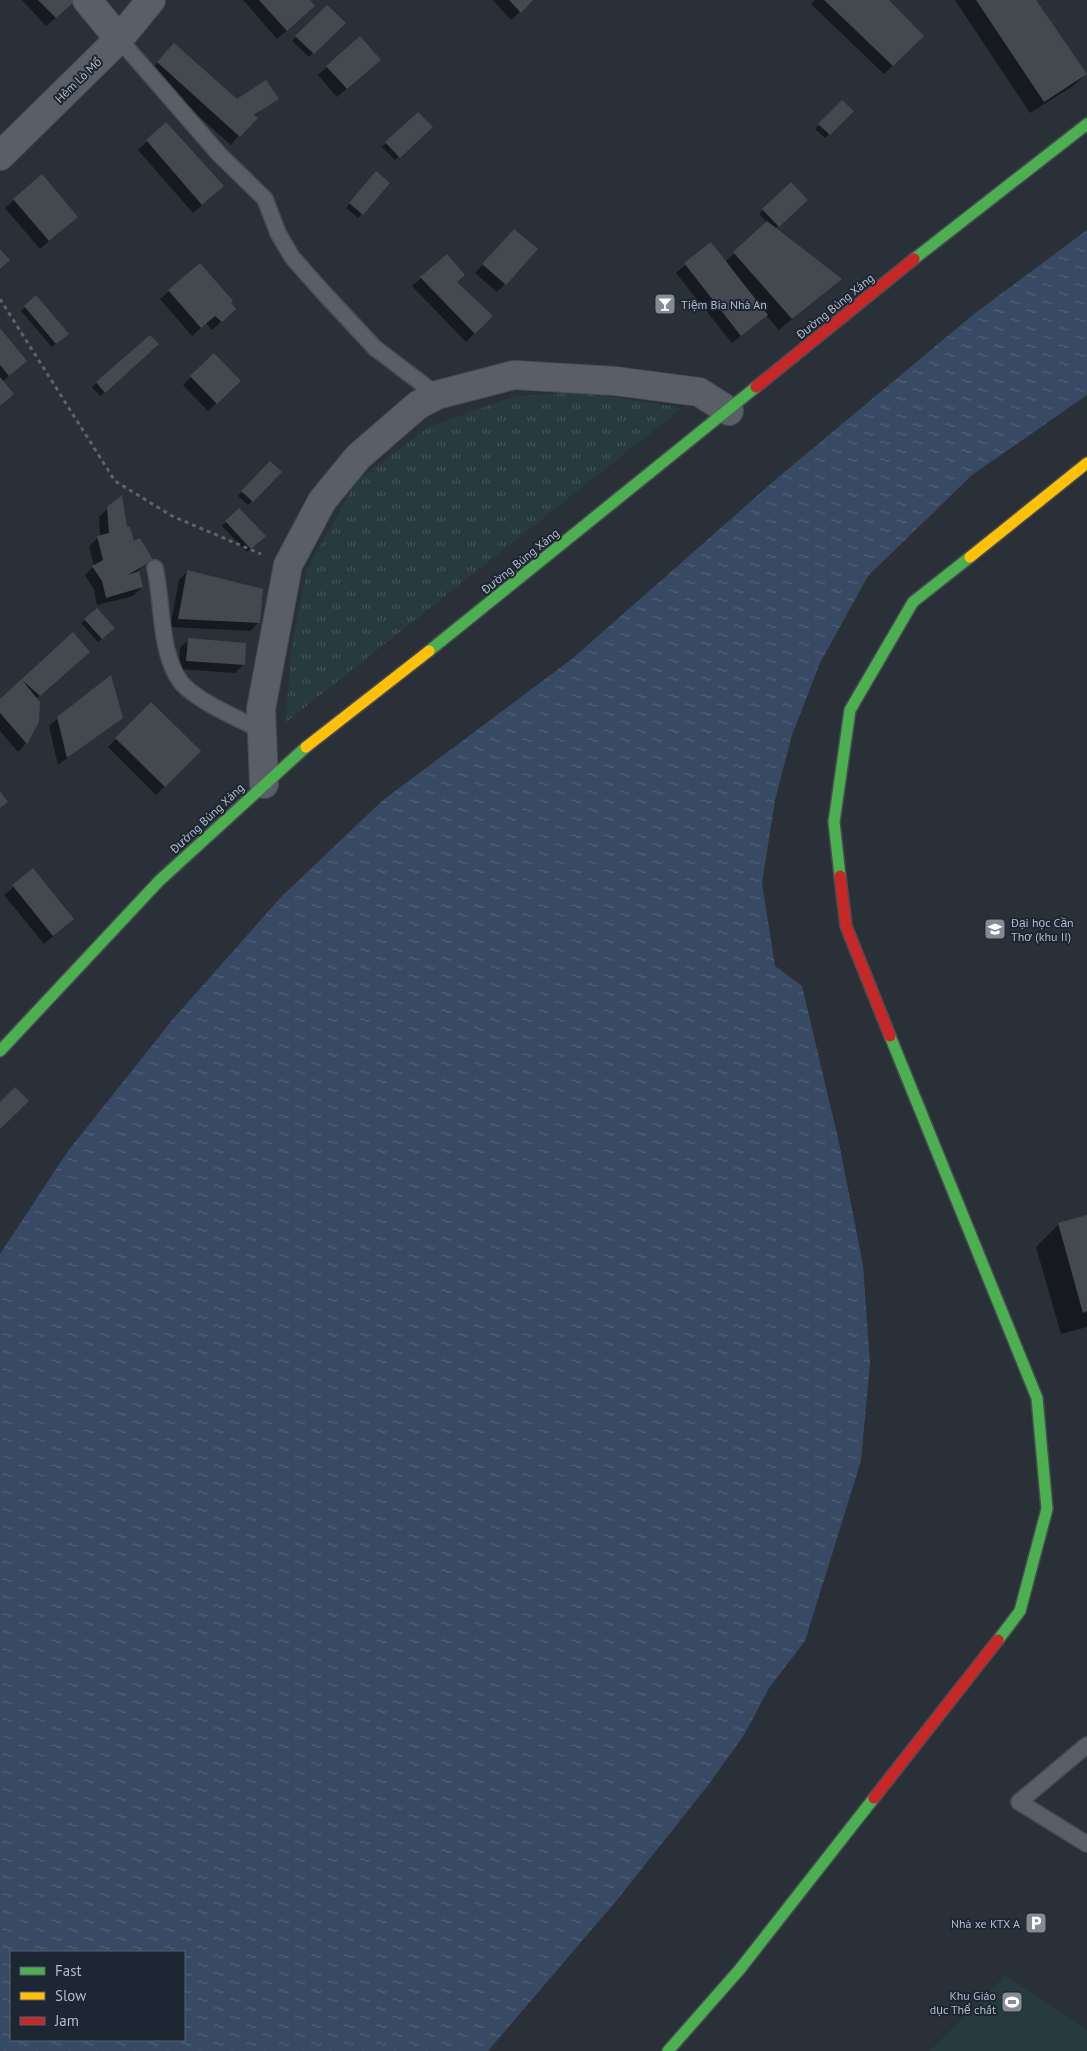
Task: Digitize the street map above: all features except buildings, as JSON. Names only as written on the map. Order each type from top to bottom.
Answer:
[{"type":"street","points":[[87,0],[120,39]]},
{"type":"street","name":"Hẻm Lò Mổ","points":[[0,156],[120,39],[151,0]]},
{"type":"street","name":"Đường Búng Xáng","points":[[0,1051],[159,880],[302,750],[729,411],[934,243],[1087,124]]},
{"type":"street","points":[[264,784],[262,709],[288,565],[322,501],[358,457],[418,406],[437,395],[514,375],[615,381],[699,392],[729,411]]},
{"type":"street","points":[[668,2051],[740,1969],[1020,1611],[1047,1508],[1037,1398],[846,926],[834,822],[850,710],[913,602],[1087,463]]},
{"type":"lane","points":[[120,39],[220,154],[265,199],[278,233],[292,257],[322,291],[375,348],[437,395]]},
{"type":"lane","points":[[155,568],[159,605],[170,660],[181,682],[208,703],[263,731]]},
{"type":"lane","points":[[1087,1745],[1018,1802],[1087,1844]]},
{"type":"path","points":[[0,299],[115,481],[172,516],[288,565]]},
{"type":"green space","points":[[581,392],[682,408],[285,723],[292,646],[307,569],[357,480],[429,427],[512,397]]},
{"type":"green space","name":"Khu Giáo dục Thể chất","points":[[1005,1976],[1087,2029],[1087,2051],[930,2051]]},
{"type":"water","points":[[1087,230],[1087,395],[972,475],[868,576],[820,663],[792,735],[775,800],[762,883],[775,966],[802,986],[838,1138],[863,1265],[870,1363],[861,1461],[805,1641],[769,1688],[744,1735],[709,1784],[617,1900],[488,2051],[0,2051],[0,1254],[68,1151],[173,1019],[280,898],[382,801],[573,658],[782,474],[974,314]]},
{"type":"traffic: fast","points":[[914,259],[1087,124]]},
{"type":"traffic: fast","points":[[429,651],[756,387]]},
{"type":"traffic: fast","points":[[840,876],[834,822],[850,710],[913,602],[970,557]]},
{"type":"traffic: fast","points":[[0,1051],[159,881],[306,747]]},
{"type":"traffic: fast","points":[[890,1036],[1037,1398],[1047,1509],[1020,1611],[998,1640]]},
{"type":"traffic: fast","points":[[668,2051],[740,1969],[874,1798]]},
{"type":"traffic: slow","points":[[970,557],[1087,463]]},
{"type":"traffic: slow","points":[[306,747],[429,651]]},
{"type":"traffic: jam","points":[[756,387],[914,259]]},
{"type":"traffic: jam","points":[[840,876],[846,926],[890,1036]]},
{"type":"traffic: jam","points":[[874,1798],[998,1640]]},
{"type":"place","name":"Tiệm Bia Nhà An","points":[[665,304]]},
{"type":"place","name":"Đại học Cần Thơ (khu II)","points":[[995,929]]},
{"type":"place","name":"Nhà xe KTX A","points":[[1036,1923]]},
{"type":"place","name":"Khu Giáo dục Thể chất","points":[[1012,2002]]}]
